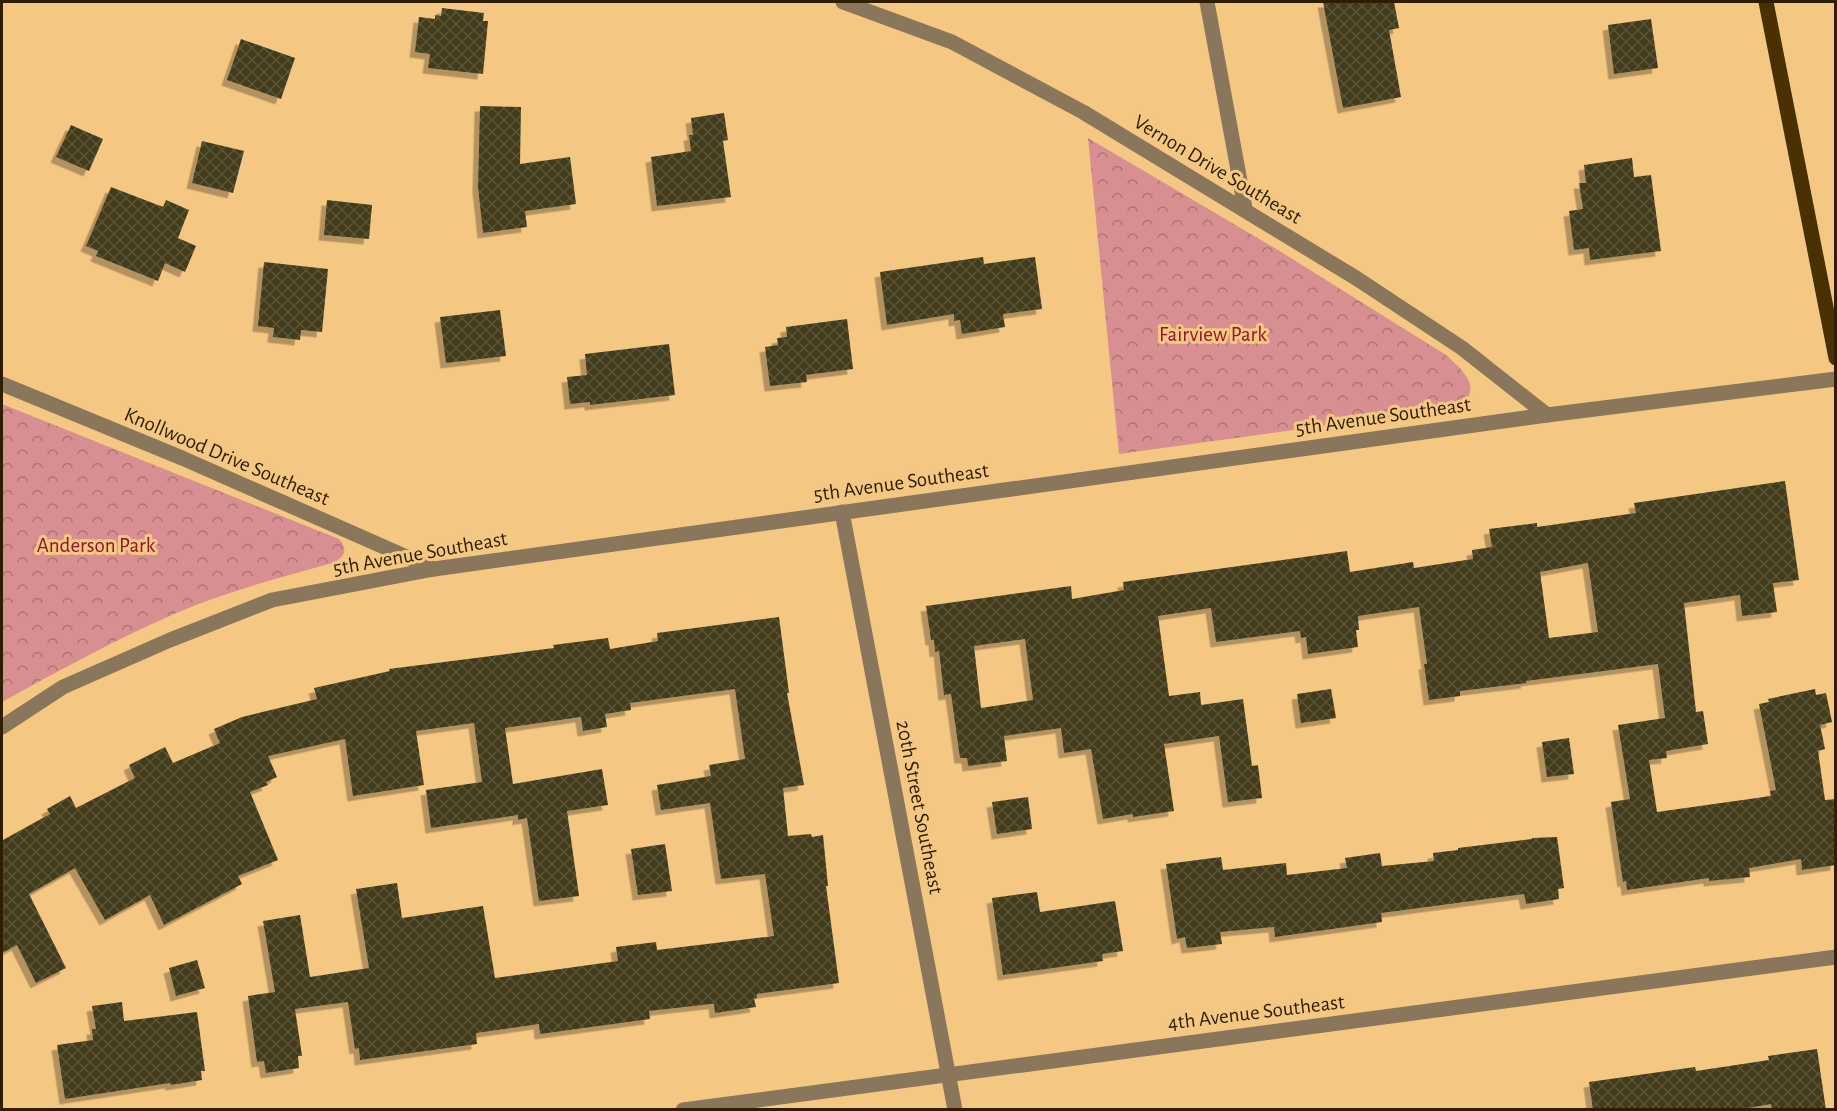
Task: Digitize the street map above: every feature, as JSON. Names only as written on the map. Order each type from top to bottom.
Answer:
[{"type":"main road","points":[[1766,2],[1836,358]]},
{"type":"street","name":"Vernon Drive Southeast","points":[[843,2],[952,42],[1083,112],[1245,208],[1356,278],[1462,348],[1546,415]]},
{"type":"street","points":[[1207,2],[1245,208]]},
{"type":"street","name":"5th Avenue Southeast","points":[[2,727],[63,687],[170,640],[272,600],[434,569],[1546,415],[1836,379]]},
{"type":"street","name":"Knollwood Drive Southeast","points":[[2,384],[182,458],[434,569]]},
{"type":"street","name":"20th Street Southeast","points":[[842,512],[955,1110]]},
{"type":"street","name":"4th Avenue Southeast","points":[[683,1110],[1836,957]]},
{"type":"green space","name":"Fairview Park","points":[[1088,138],[1278,250],[1446,355],[1465,374],[1469,381],[1469,395],[1464,402],[1454,408],[1119,454]]},
{"type":"green space","name":"Anderson Park","points":[[2,404],[339,539],[344,547],[344,553],[340,559],[332,563],[232,592],[174,614],[65,667],[2,702]]},
{"type":"building","points":[[1323,2],[1394,2],[1399,28],[1389,30],[1401,97],[1343,108]]},
{"type":"building","points":[[442,8],[484,13],[483,21],[488,21],[483,74],[428,68],[430,54],[415,52],[419,17],[435,19],[435,15],[441,16]]},
{"type":"building","points":[[1651,19],[1658,68],[1614,74],[1608,25]]},
{"type":"building","points":[[241,39],[295,58],[281,99],[227,80]]},
{"type":"building","points":[[480,106],[521,107],[520,164],[570,157],[576,204],[525,211],[527,227],[483,233],[478,187]]},
{"type":"building","points":[[724,113],[728,140],[723,141],[731,197],[657,206],[651,157],[691,151],[689,135],[693,135],[691,118]]},
{"type":"building","points":[[71,125],[103,139],[89,171],[56,157]]},
{"type":"building","points":[[202,141],[244,151],[233,193],[192,183]]},
{"type":"building","points":[[1632,158],[1634,177],[1651,175],[1661,251],[1590,260],[1589,248],[1574,250],[1569,211],[1583,209],[1579,183],[1586,183],[1584,165]]},
{"type":"building","points":[[111,187],[163,207],[166,200],[189,210],[178,238],[196,246],[185,272],[165,263],[158,281],[96,256],[98,251],[86,246]]},
{"type":"building","points":[[327,200],[372,205],[369,239],[324,235]]},
{"type":"building","points":[[983,257],[984,264],[1035,257],[1042,309],[1003,314],[1005,327],[962,334],[960,320],[954,321],[954,314],[887,325],[880,272]]},
{"type":"building","points":[[264,262],[328,269],[322,332],[301,330],[300,340],[273,337],[274,328],[258,326]]},
{"type":"building","points":[[500,310],[506,356],[446,363],[440,317]]},
{"type":"building","points":[[847,319],[853,369],[806,375],[807,382],[770,386],[765,347],[778,345],[777,338],[787,337],[786,327]]},
{"type":"building","points":[[669,344],[675,395],[590,405],[590,402],[570,404],[567,377],[587,375],[585,354]]},
{"type":"building","points":[[1785,481],[1799,580],[1773,583],[1777,612],[1742,616],[1740,595],[1684,603],[1696,712],[1703,711],[1708,744],[1666,751],[1667,758],[1649,760],[1657,812],[1771,796],[1770,791],[1776,790],[1759,704],[1769,702],[1768,699],[1815,689],[1816,695],[1826,693],[1832,722],[1820,725],[1825,749],[1818,751],[1825,800],[1836,799],[1836,865],[1802,870],[1801,859],[1749,868],[1750,877],[1709,881],[1709,878],[1627,890],[1626,881],[1623,882],[1611,802],[1630,799],[1618,725],[1665,718],[1658,664],[1460,691],[1460,696],[1429,700],[1424,664],[1427,664],[1419,607],[1358,616],[1359,630],[1356,630],[1358,647],[1308,654],[1306,637],[1301,638],[1300,631],[1216,642],[1211,608],[1158,616],[1169,696],[1200,692],[1201,705],[1243,699],[1252,766],[1258,765],[1262,798],[1228,802],[1219,736],[1164,744],[1174,811],[1133,817],[1133,814],[1103,819],[1091,749],[1064,753],[1061,728],[1004,736],[1007,761],[968,766],[967,758],[960,758],[951,694],[944,695],[939,651],[935,652],[934,640],[931,640],[926,606],[1071,586],[1072,599],[1124,590],[1123,582],[1347,551],[1350,572],[1413,562],[1414,568],[1473,559],[1472,550],[1492,547],[1489,529],[1537,523],[1537,527],[1636,513],[1634,503]],"holes":[[[1588,563],[1598,632],[1549,638],[1540,572]],[[1025,639],[1033,700],[981,708],[974,646]]]},
{"type":"building","points":[[779,617],[789,693],[787,693],[804,785],[783,788],[788,836],[823,835],[828,886],[826,886],[839,983],[757,994],[757,998],[754,999],[756,1007],[715,1013],[714,1004],[711,1004],[649,1011],[650,1019],[540,1034],[539,1024],[476,1033],[477,1044],[360,1060],[359,1048],[355,1049],[348,1002],[295,1009],[302,1056],[298,1056],[299,1068],[266,1073],[264,1061],[257,1062],[248,996],[275,992],[263,921],[300,915],[310,977],[369,968],[356,889],[397,883],[402,918],[483,906],[495,978],[618,961],[616,947],[656,942],[657,950],[774,936],[765,874],[721,879],[710,803],[661,810],[657,785],[711,776],[709,765],[745,759],[735,689],[630,703],[631,710],[605,714],[607,727],[583,731],[581,717],[505,728],[513,784],[602,769],[608,805],[567,811],[579,896],[539,901],[527,818],[518,820],[518,815],[431,828],[426,790],[482,782],[474,723],[416,731],[424,785],[353,796],[345,739],[268,756],[277,777],[266,782],[268,785],[250,792],[278,860],[238,876],[242,884],[164,925],[150,895],[105,920],[75,868],[29,894],[66,968],[36,983],[17,945],[2,953],[2,838],[3,840],[50,814],[47,809],[70,796],[76,808],[135,778],[129,765],[165,747],[173,763],[220,743],[214,729],[242,717],[317,699],[314,688],[390,671],[389,669],[554,648],[553,645],[608,638],[610,649],[658,641],[657,633]]},
{"type":"building","points":[[1331,689],[1336,718],[1301,723],[1297,694]]},
{"type":"building","points":[[1569,738],[1574,774],[1547,777],[1542,742]]},
{"type":"building","points":[[1028,797],[1032,829],[997,834],[992,802]]},
{"type":"building","points":[[1557,837],[1564,888],[1558,889],[1559,899],[1526,904],[1524,894],[1381,913],[1382,922],[1275,937],[1274,927],[1220,932],[1222,944],[1187,948],[1185,937],[1177,939],[1166,864],[1221,857],[1223,870],[1286,863],[1287,875],[1347,868],[1345,858],[1380,853],[1382,866],[1434,861],[1433,853],[1458,850],[1458,848]]},
{"type":"building","points":[[665,844],[672,891],[638,895],[631,849]]},
{"type":"building","points":[[1037,892],[1040,912],[1115,901],[1123,951],[1102,954],[1103,961],[1003,975],[992,898]]},
{"type":"building","points":[[197,960],[205,988],[176,996],[169,968]]},
{"type":"building","points":[[122,1002],[124,1021],[197,1012],[205,1071],[201,1071],[202,1080],[65,1099],[57,1045],[93,1040],[92,1029],[96,1029],[92,1006]]},
{"type":"building","points":[[1817,1049],[1826,1110],[1772,1110],[1771,1104],[1737,1110],[1593,1110],[1589,1082],[1695,1067],[1696,1071],[1769,1060],[1768,1056]]}]
